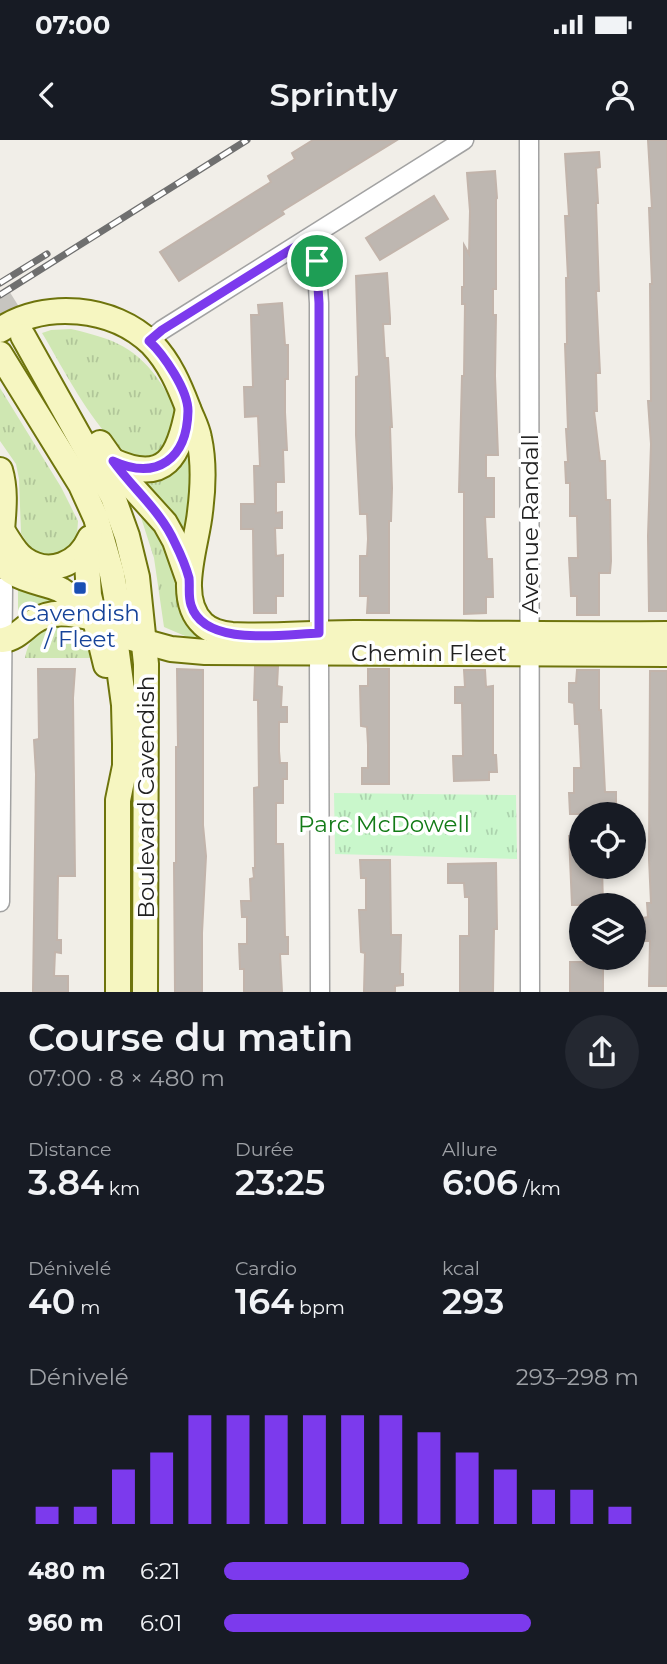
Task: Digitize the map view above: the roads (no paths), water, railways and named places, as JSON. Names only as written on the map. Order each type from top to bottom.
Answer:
[{"type":"main road","points":[[11,333],[18,320],[37,313],[73,311],[114,321],[149,341],[174,373],[200,440],[199,528],[189,579]]},
{"type":"main road","name":"Boulevard Cavendish","points":[[11,333],[47,375],[102,475],[120,516],[135,570],[145,643],[145,992]]},
{"type":"main road","name":"Boulevard Cavendish","points":[[0,354],[72,470],[96,518],[112,574],[120,620],[115,638],[124,705],[125,766],[118,800],[118,992]]},
{"type":"main road","points":[[47,375],[165,523],[175,541],[189,579]]},
{"type":"main road","points":[[113,461],[146,470],[170,459],[182,440],[188,410]]},
{"type":"main road","points":[[0,470],[4,489],[1,555],[12,573],[61,590],[94,618]]},
{"type":"main road","points":[[3,533],[30,563],[44,568],[56,567],[69,563],[80,555],[96,518]]},
{"type":"main road","points":[[86,546],[89,595],[108,675],[112,719],[111,765],[118,800]]},
{"type":"main road","name":"Chemin Fleet","points":[[189,579],[192,609],[203,624],[214,630],[232,635],[319,643]]},
{"type":"main road","points":[[2,640],[14,637],[36,620],[52,614],[94,618]]},
{"type":"main road","points":[[120,620],[128,635],[145,643]]},
{"type":"main road","name":"Chemin Fleet","points":[[530,644],[667,634]]},
{"type":"main road","name":"Chemin Fleet","points":[[145,643],[190,652],[319,643],[530,644],[667,654]]},
{"type":"street","points":[[149,341],[162,330],[464,140]]},
{"type":"street","name":"Avenue Randall","points":[[529,140],[530,992]]},
{"type":"street","points":[[306,240],[316,256],[319,303],[320,992]]},
{"type":"street","points":[[0,902],[3,586]]},
{"type":"tunnel","points":[[0,299],[23,336]]},
{"type":"railway","points":[[0,295],[247,140]]},
{"type":"railway","points":[[0,283],[47,254]]},
{"type":"place","name":"Cavendish / Fleet","points":[[80,588]]},
{"type":"park label","name":"Parc McDowell","points":[[384,824]]}]
